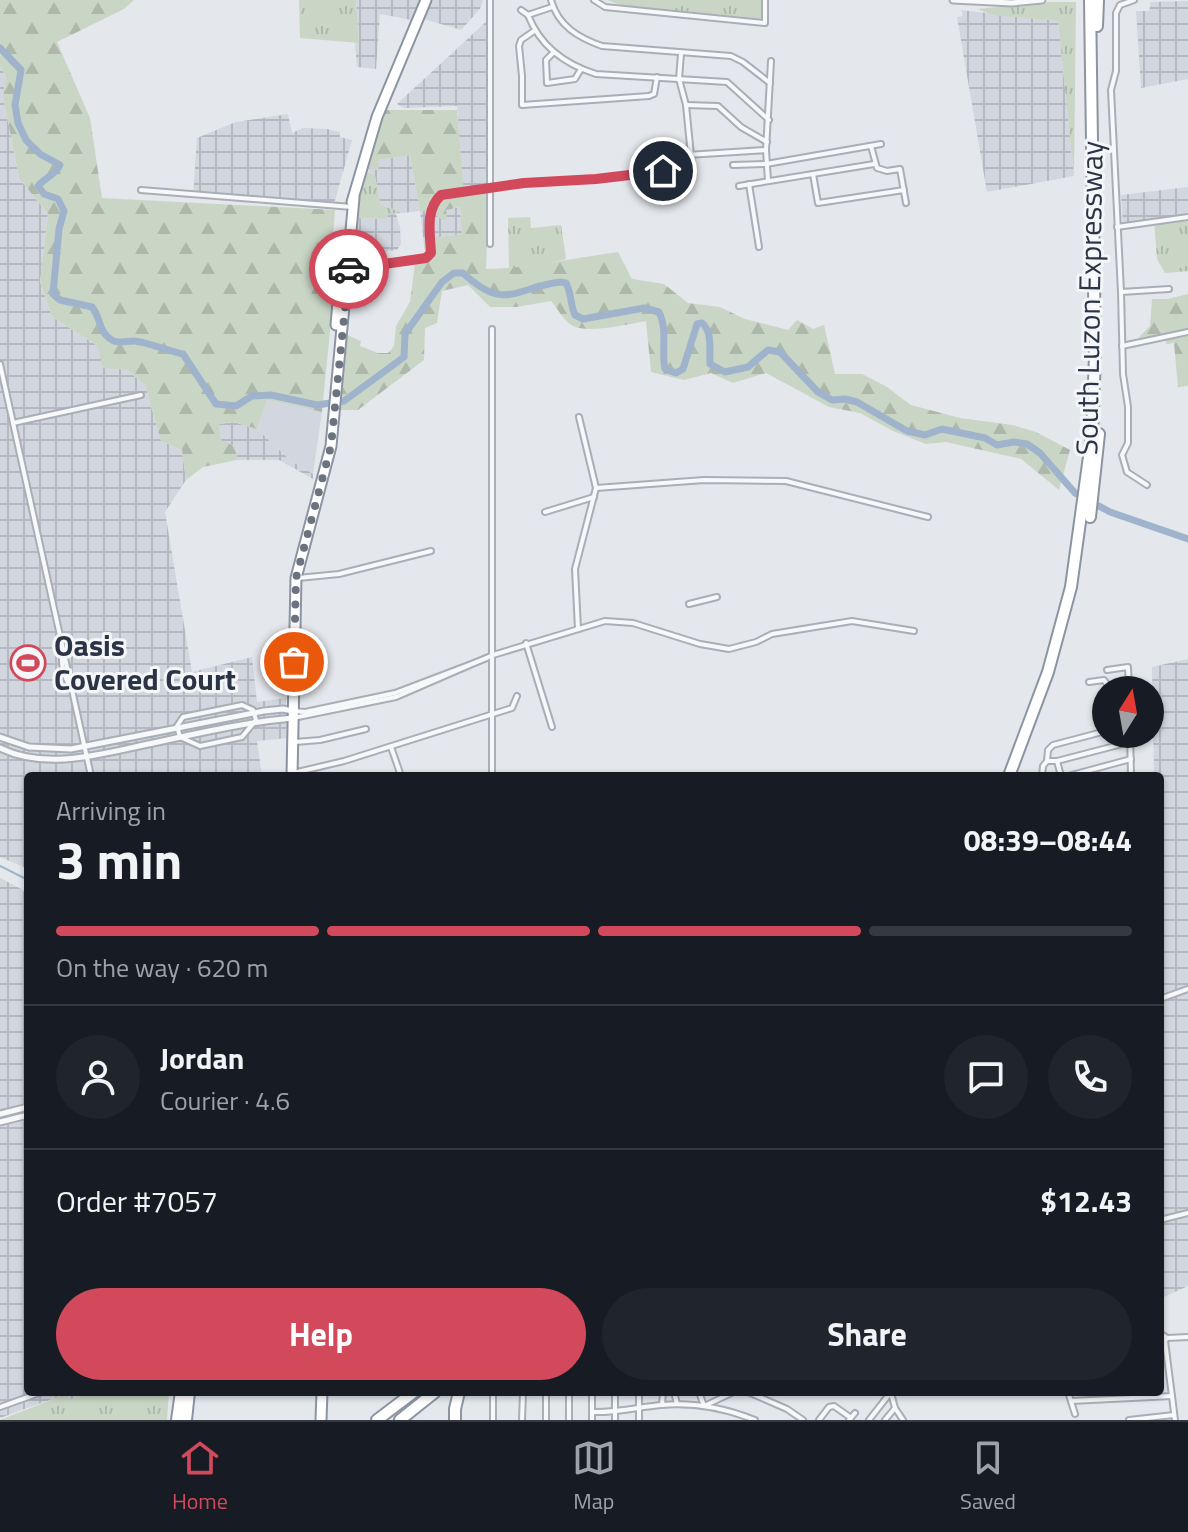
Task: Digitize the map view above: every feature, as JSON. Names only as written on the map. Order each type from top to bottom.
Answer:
[{"type":"highway","points":[[292,772],[296,578],[331,446],[340,270],[353,204],[377,117],[426,0]]},
{"type":"highway","name":"South Luzon Expressway","points":[[1090,0],[1095,356],[1092,470]]},
{"type":"highway","name":"South Luzon Expressway","points":[[1017,772],[1062,648],[1077,585],[1092,470],[1102,358],[1098,0]]},
{"type":"highway","points":[[334,384],[353,204]]},
{"type":"highway","name":"South Luzon Expressway","points":[[1011,772],[1037,706],[1056,645],[1086,518]]},
{"type":"highway","points":[[177,1420],[180,1396]]},
{"type":"highway","points":[[186,1420],[189,1396]]},
{"type":"highway","points":[[321,1420],[322,1396]]},
{"type":"highway","points":[[377,1420],[409,1396]]},
{"type":"highway","points":[[400,1420],[430,1396]]},
{"type":"highway","points":[[455,1420],[458,1396]]},
{"type":"street","points":[[490,0],[490,244]]},
{"type":"street","points":[[551,0],[567,28],[585,40],[602,46],[731,56],[770,83]]},
{"type":"street","points":[[594,0],[605,7],[765,23],[765,0]]},
{"type":"street","points":[[953,0],[999,3],[1042,0]]},
{"type":"street","points":[[1134,0],[1120,5],[1116,13],[1116,71],[1111,90],[1122,346],[1128,407],[1128,443],[1122,455],[1124,466],[1134,478],[1147,485]]},
{"type":"street","points":[[528,15],[553,7]]},
{"type":"street","points":[[521,10],[528,15],[534,31],[553,53],[581,69],[596,74],[727,82],[769,120]]},
{"type":"street","points":[[534,31],[521,40],[519,46],[522,105],[649,96],[654,94],[657,77]]},
{"type":"street","points":[[553,53],[546,60],[547,83],[575,79],[581,69]]},
{"type":"street","points":[[681,53],[679,79],[686,105],[692,166]]},
{"type":"street","points":[[768,181],[766,150],[771,61]]},
{"type":"street","points":[[686,105],[718,106],[741,127],[767,143]]},
{"type":"street","points":[[733,165],[766,164],[881,144]]},
{"type":"street","points":[[871,146],[877,168],[887,171],[900,169],[906,203]]},
{"type":"street","points":[[671,156],[766,150]]},
{"type":"street","points":[[739,186],[874,164]]},
{"type":"street","points":[[347,269],[426,258],[431,253],[429,215],[434,201],[441,195],[535,181],[596,179],[663,171]]},
{"type":"street","points":[[813,174],[818,203],[904,190]]},
{"type":"street","points":[[749,184],[759,247]]},
{"type":"street","points":[[141,190],[353,204]]},
{"type":"street","points":[[1117,227],[1188,217]]},
{"type":"street","points":[[1121,292],[1169,289]]},
{"type":"street","points":[[492,329],[492,772]]},
{"type":"street","points":[[1122,346],[1188,332]]},
{"type":"street","points":[[0,364],[90,772]]},
{"type":"street","points":[[13,423],[141,395]]},
{"type":"street","points":[[578,629],[575,569],[596,488],[579,417]]},
{"type":"street","points":[[596,488],[718,479],[786,481],[928,517]]},
{"type":"street","points":[[545,512],[594,497]]},
{"type":"street","points":[[296,578],[339,574],[431,551]]},
{"type":"street","points":[[689,604],[717,597]]},
{"type":"street","points":[[0,748],[47,760],[86,756],[293,715],[395,693],[526,643],[605,621],[650,628],[700,644],[729,649],[772,634],[852,621],[914,631]]},
{"type":"street","points":[[526,643],[552,727]]},
{"type":"street","points":[[294,662],[320,662]]},
{"type":"street","points":[[1107,670],[1127,667],[1128,676]]},
{"type":"street","points":[[303,772],[512,708],[517,696]]},
{"type":"street","points":[[180,737],[177,728],[181,718],[189,715],[242,705],[248,706],[254,713],[256,722]]},
{"type":"street","points":[[0,737],[29,747],[71,749],[254,713],[283,709],[293,715]]},
{"type":"street","points":[[180,737],[203,746],[242,737],[256,722]]},
{"type":"street","points":[[292,742],[320,740],[366,729]]},
{"type":"street","points":[[1042,772],[1048,750],[1053,745],[1092,735]]},
{"type":"street","points":[[140,736],[142,745]]},
{"type":"street","points":[[391,747],[400,772]]},
{"type":"street","points":[[1047,761],[1107,748]]},
{"type":"street","points":[[1130,748],[1131,772]]},
{"type":"street","points":[[1083,772],[1131,759]]},
{"type":"street","points":[[1057,761],[1060,772]]},
{"type":"street","points":[[1164,998],[1188,989]]},
{"type":"street","points":[[0,1114],[24,1108]]},
{"type":"street","points":[[0,1122],[24,1116]]},
{"type":"street","points":[[1164,1219],[1188,1213]]},
{"type":"street","points":[[1164,1339],[1188,1337]]},
{"type":"street","points":[[1129,1420],[1174,1417],[1164,1344]]},
{"type":"street","points":[[1164,1377],[1169,1377]]},
{"type":"street","points":[[0,1407],[31,1396]]},
{"type":"street","points":[[493,1396],[493,1420]]},
{"type":"street","points":[[522,1420],[523,1396]]},
{"type":"street","points":[[546,1396],[546,1420]]},
{"type":"street","points":[[569,1396],[569,1420]]},
{"type":"street","points":[[592,1396],[592,1420]]},
{"type":"street","points":[[615,1396],[615,1420]]},
{"type":"street","points":[[639,1396],[639,1420]]},
{"type":"street","points":[[662,1405],[663,1396]]},
{"type":"street","points":[[675,1396],[677,1404]]},
{"type":"street","points":[[700,1396],[704,1406]]},
{"type":"street","points":[[704,1406],[725,1396]]},
{"type":"street","points":[[760,1396],[788,1407],[803,1420]]},
{"type":"street","points":[[869,1420],[888,1396]]},
{"type":"street","points":[[892,1396],[903,1420]]},
{"type":"street","points":[[1069,1396],[1075,1414]]},
{"type":"street","points":[[1071,1401],[1172,1396]]},
{"type":"street","points":[[592,1412],[615,1413],[677,1404],[704,1406],[755,1420]]},
{"type":"street","points":[[819,1420],[829,1407],[834,1406],[851,1417]]},
{"type":"street","points":[[885,1420],[895,1408]]},
{"type":"shaded area","points":[[356,0],[419,0],[411,20],[380,14],[376,69],[357,67]]},
{"type":"shaded area","points":[[433,0],[483,0],[480,9],[461,30],[424,19]]},
{"type":"shaded area","points":[[1188,1],[1188,79],[1141,88],[1136,11],[1149,11],[1151,2]]},
{"type":"shaded area","points":[[961,10],[1058,21],[1074,176],[987,192],[957,17],[963,16]]},
{"type":"shaded area","points":[[488,20],[490,188],[463,190],[457,106],[404,108],[397,104]]},
{"type":"shaded area","points":[[0,66],[6,77],[3,96],[19,178],[48,214],[40,282],[52,317],[98,346],[145,385],[161,441],[182,450],[186,480],[165,512],[192,672],[252,657],[257,702],[286,698],[287,738],[257,741],[261,772],[24,772],[24,867],[0,857]]},
{"type":"shaded area","points":[[288,114],[292,133],[303,128],[327,129],[340,132],[340,137],[352,140],[334,204],[193,196],[197,138],[236,122]]},
{"type":"shaded area","points":[[410,155],[420,210],[440,216],[445,210],[460,207],[462,234],[423,237],[420,211],[402,213],[380,204],[375,176],[368,171],[369,168],[378,170],[378,160]]},
{"type":"shaded area","points":[[1188,187],[1188,215],[1123,225],[1121,195]]},
{"type":"shaded area","points":[[387,214],[396,214],[400,227],[401,244],[397,250],[352,255],[356,218],[387,219]]},
{"type":"shaded area","points":[[267,400],[322,412],[313,474],[291,461],[257,429]]},
{"type":"shaded area","points":[[234,422],[257,429],[291,461],[313,474],[313,479],[279,460],[237,460],[235,446],[221,441],[219,424]]},
{"type":"shaded area","points":[[1188,659],[1188,1286],[1164,1297],[1164,772],[1154,772],[1153,748],[1164,748],[1164,676],[1152,676],[1152,667]]},
{"type":"shaded area","points":[[0,878],[24,892],[24,1396],[60,1396],[0,1418]]},
{"type":"green space","points":[[0,0],[134,0],[124,9],[57,42],[90,118],[102,198],[335,210],[332,249],[338,250],[322,412],[267,400],[257,429],[234,422],[219,424],[221,440],[235,446],[237,460],[203,467],[186,480],[182,450],[161,441],[145,385],[127,370],[103,368],[98,346],[52,317],[40,282],[48,214],[19,178],[3,96],[6,77],[0,66]]},
{"type":"green space","points":[[299,0],[356,0],[359,43],[300,38]]},
{"type":"green space","points":[[607,0],[763,0],[762,19],[621,5]]},
{"type":"green space","points":[[1076,2],[1074,176],[1058,21],[993,15],[977,9]]},
{"type":"green space","points":[[386,110],[457,110],[464,193],[489,190],[486,269],[536,265],[618,252],[632,279],[664,284],[688,303],[720,307],[745,319],[788,330],[797,320],[813,329],[824,325],[835,374],[862,374],[911,405],[960,418],[1012,425],[1036,432],[1070,450],[1059,490],[1021,459],[946,442],[926,444],[860,413],[829,407],[766,373],[733,383],[711,373],[684,380],[651,372],[646,321],[609,328],[580,328],[567,321],[551,301],[516,307],[490,307],[468,285],[442,291],[437,323],[425,328],[424,360],[358,410],[338,410],[345,334],[361,341],[360,346],[378,353],[388,353],[394,346],[396,326],[410,302],[415,263],[426,261],[423,237],[462,234],[460,207],[446,210],[447,219],[442,220],[429,211],[420,211],[410,155],[378,160],[379,171],[366,167]]},
{"type":"green space","points":[[364,171],[375,175],[380,204],[402,213],[388,214],[387,219],[356,218]]},
{"type":"green space","points":[[1188,215],[1188,271],[1165,273],[1157,259],[1154,220]]},
{"type":"green space","points":[[530,217],[531,228],[561,225],[566,259],[544,265],[509,268],[508,218]]},
{"type":"green space","points":[[1188,294],[1188,386],[1178,387],[1174,343],[1166,344],[1165,336],[1138,338],[1150,326],[1152,299]]},
{"type":"green space","points":[[61,1396],[67,1396],[69,1400],[80,1396],[169,1396],[167,1420],[0,1420]]},
{"type":"waterway","points":[[0,48],[21,70],[15,105],[18,123],[26,140],[40,154],[60,165],[38,186],[44,194],[58,199],[64,211],[59,229],[53,294],[60,300],[92,307],[104,332],[113,341],[138,341],[183,354],[216,404],[236,406],[252,396],[271,395],[317,405],[344,401],[404,357],[405,334],[442,282],[454,273],[463,273],[477,285],[500,295],[560,282],[568,287],[575,315],[583,319],[644,308],[659,312],[663,326],[665,369],[676,373],[683,369],[697,324],[702,323],[709,336],[710,364],[725,372],[748,367],[768,350],[780,352],[818,392],[832,400],[857,402],[907,431],[925,435],[942,429],[985,438],[997,445],[1014,442],[1027,444],[1040,453],[1075,493],[1110,512],[1188,539]]},
{"type":"waterway","points":[[0,866],[24,878]]},
{"type":"way so far","points":[[294,662],[296,578],[331,446],[349,269]]},
{"type":"place","name":"Oasis Covered Court","points":[[28,663]]},
{"type":"route","points":[[349,269],[426,258],[431,253],[429,215],[434,201],[441,195],[546,180],[596,179],[663,171]]}]
